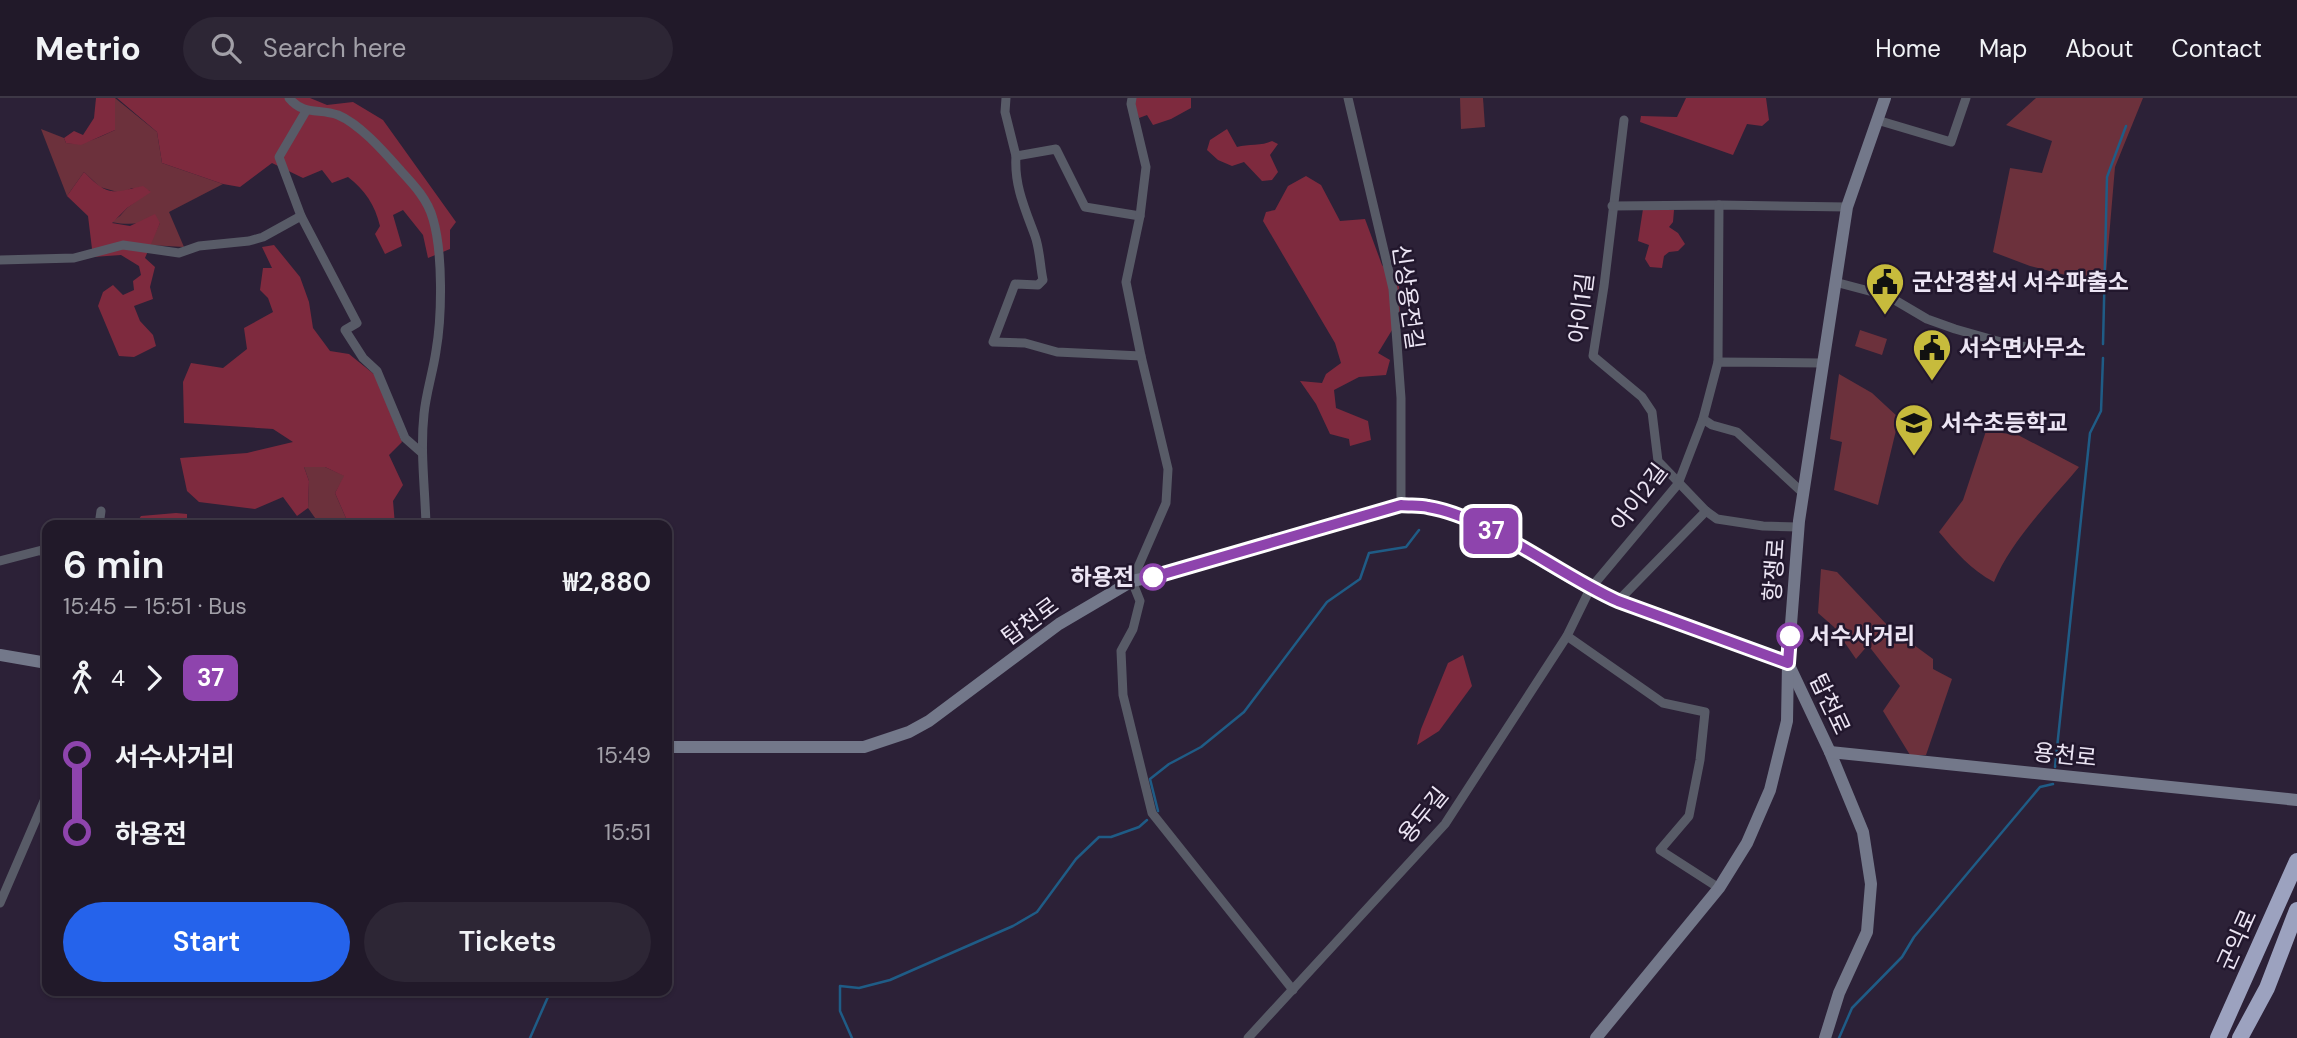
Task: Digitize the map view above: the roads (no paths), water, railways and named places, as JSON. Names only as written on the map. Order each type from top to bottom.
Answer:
[{"type":"highway","name":"군익로","points":[[2218,1038],[2297,861]]},
{"type":"highway","name":"군익로","points":[[2240,1038],[2267,988],[2297,910]]},
{"type":"main road","name":"항쟁로","points":[[1596,1038],[1719,888],[1747,843],[1770,790],[1787,720],[1788,663],[1798,527],[1847,207],[1885,98]]},
{"type":"main road","name":"탑천로","points":[[672,747],[842,748],[864,747],[885,741],[929,721],[1059,624],[1132,582],[1401,505],[1427,506],[1476,523],[1590,589],[1788,663],[1830,752],[1863,832],[1871,884],[1867,932],[1839,993],[1825,1038]]},
{"type":"main road","points":[[0,655],[42,662]]},
{"type":"main road","name":"용천로","points":[[1830,752],[2297,800]]},
{"type":"street","points":[[289,98],[306,111],[338,115],[361,131],[423,196],[433,219],[438,253],[440,318],[437,349],[424,412],[422,453],[426,520]]},
{"type":"street","points":[[1006,98],[1004,112],[1016,156],[1014,173],[1023,209],[1036,238],[1043,280],[1038,285],[1015,284],[993,342],[1025,344],[1057,352],[1141,356]]},
{"type":"street","points":[[1132,98],[1131,104],[1146,167],[1140,216],[1126,282],[1168,469],[1166,503],[1132,582],[1140,601],[1133,629],[1121,651],[1123,695],[1152,813],[1293,990]]},
{"type":"street","name":"신상용전길","points":[[1348,98],[1393,289],[1401,398],[1401,505]]},
{"type":"street","points":[[1877,120],[1951,142],[1966,98]]},
{"type":"street","points":[[306,111],[279,157],[301,216],[357,323],[345,330],[363,358],[377,371],[405,438],[422,453]]},
{"type":"street","points":[[1624,120],[1612,206],[1847,207]]},
{"type":"street","points":[[1016,156],[1056,149],[1085,207],[1140,216]]},
{"type":"street","name":"아이2길","points":[[1590,589],[1678,484],[1703,419],[1718,362],[1719,205]]},
{"type":"street","name":"아이1길","points":[[1612,206],[1604,286],[1593,356],[1642,397],[1652,412],[1658,461],[1706,511],[1717,519],[1763,526],[1798,527]]},
{"type":"street","points":[[0,260],[74,258],[123,245],[179,253],[199,246],[256,239],[301,216]]},
{"type":"street","points":[[1835,282],[1888,296],[1927,319],[1955,329],[2015,346],[2042,347]]},
{"type":"street","points":[[1718,362],[1822,363]]},
{"type":"street","points":[[1703,419],[1712,425],[1737,432],[1803,493]]},
{"type":"street","points":[[100,520],[101,511]]},
{"type":"street","points":[[1618,601],[1706,511]]},
{"type":"street","points":[[0,561],[42,550]]},
{"type":"street","name":"용두길","points":[[1248,1038],[1445,824],[1567,636],[1590,589]]},
{"type":"street","points":[[1567,636],[1663,703],[1705,712],[1700,760],[1689,816],[1660,850],[1719,888]]},
{"type":"street","points":[[0,903],[42,806]]},
{"type":"waterway","points":[[2103,344],[2107,177],[2126,126]]},
{"type":"waterway","points":[[2055,767],[2090,433],[2101,411],[2103,358]]},
{"type":"waterway","points":[[1158,811],[1150,779],[1169,764],[1201,747],[1244,712],[1327,602],[1360,579],[1369,553],[1406,547],[1419,530]]},
{"type":"waterway","points":[[1839,1038],[1852,1008],[1902,957],[1914,937],[2040,787],[2053,784]]},
{"type":"waterway","points":[[852,1038],[840,1011],[840,986],[859,988],[890,980],[1013,926],[1037,912],[1076,859],[1099,837],[1111,837],[1139,827],[1147,820]]},
{"type":"waterway","points":[[530,1038],[548,996]]},
{"type":"place","name":"군산경찰서 서수파출소","points":[[1885,316]]},
{"type":"place","name":"서수면사무소","points":[[1932,382]]},
{"type":"place","name":"서수초등학교","points":[[1914,457]]},
{"type":"place","name":"하용전","points":[[1153,577]]},
{"type":"place","name":"서수사거리","points":[[1790,636]]}]
